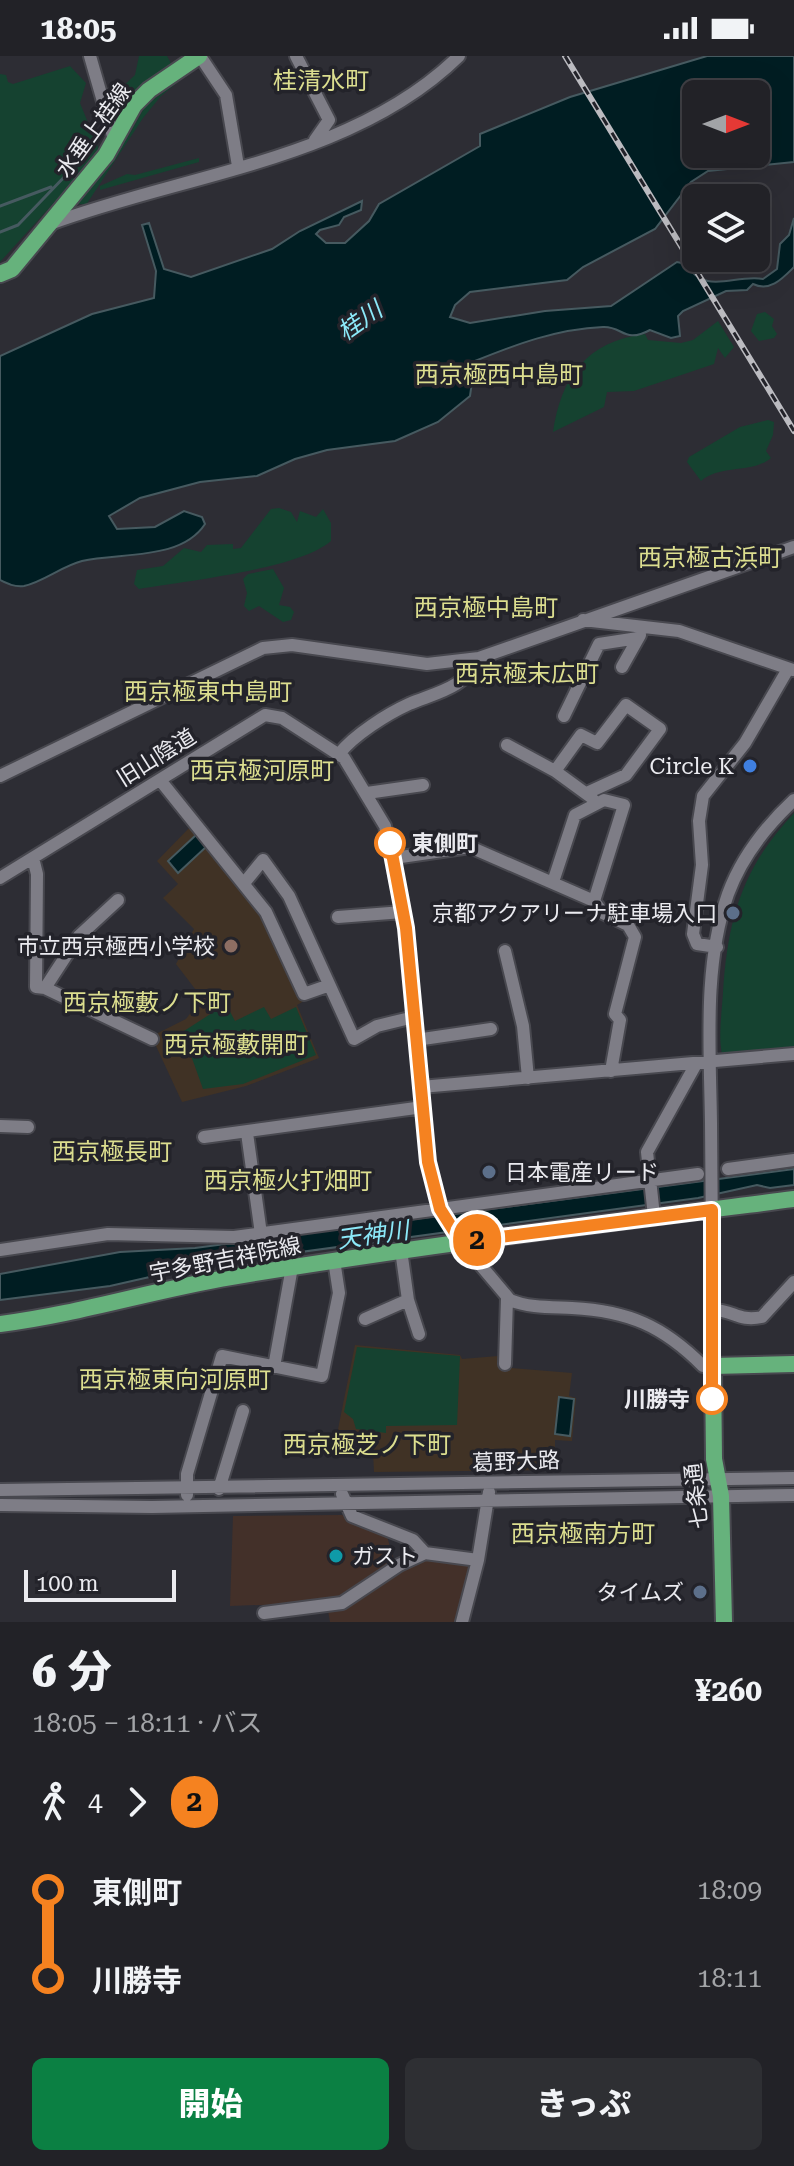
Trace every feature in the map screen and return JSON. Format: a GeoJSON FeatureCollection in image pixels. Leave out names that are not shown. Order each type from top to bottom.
{"type":"FeatureCollection","features":[{"type":"Feature","properties":{"kind":"main road","name":"水垂上桂線"},"geometry":{"type":"LineString","coordinates":[[0,274],[12,269],[115,143],[134,105],[192,58]]}},
{"type":"Feature","properties":{"kind":"main road","name":"宇多野吉祥院線"},"geometry":{"type":"LineString","coordinates":[[0,1324],[59,1317],[213,1280],[459,1239],[653,1212],[794,1199]]}},
{"type":"Feature","properties":{"kind":"main road"},"geometry":{"type":"LineString","coordinates":[[713,1366],[794,1364]]}},
{"type":"Feature","properties":{"kind":"main road","name":"七条通"},"geometry":{"type":"LineString","coordinates":[[713,1366],[715,1479],[721,1496],[724,1622]]}},
{"type":"Feature","properties":{"kind":"street"},"geometry":{"type":"LineString","coordinates":[[90,56],[115,143]]}},
{"type":"Feature","properties":{"kind":"street"},"geometry":{"type":"LineString","coordinates":[[296,56],[329,120],[314,141]]}},
{"type":"Feature","properties":{"kind":"street"},"geometry":{"type":"LineString","coordinates":[[47,225],[238,166],[372,120],[401,103],[459,56]]}},
{"type":"Feature","properties":{"kind":"street"},"geometry":{"type":"LineString","coordinates":[[192,58],[226,95],[238,166]]}},
{"type":"Feature","properties":{"kind":"street"},"geometry":{"type":"LineString","coordinates":[[0,776],[263,648],[292,645],[427,664],[479,658],[794,547]]}},
{"type":"Feature","properties":{"kind":"street"},"geometry":{"type":"LineString","coordinates":[[583,620],[640,634]]}},
{"type":"Feature","properties":{"kind":"street"},"geometry":{"type":"LineString","coordinates":[[564,716],[599,644],[640,634],[679,631],[791,670],[745,743],[703,796],[699,821],[702,865],[693,934],[697,944],[717,947]]}},
{"type":"Feature","properties":{"kind":"street"},"geometry":{"type":"LineString","coordinates":[[622,667],[640,634]]}},
{"type":"Feature","properties":{"kind":"street"},"geometry":{"type":"LineString","coordinates":[[339,754],[347,744],[410,704],[425,700],[471,675],[479,658]]}},
{"type":"Feature","properties":{"kind":"street"},"geometry":{"type":"LineString","coordinates":[[555,771],[581,735],[597,743],[626,705],[660,729],[626,775],[589,792]]}},
{"type":"Feature","properties":{"kind":"street","name":"旧山陰道"},"geometry":{"type":"LineString","coordinates":[[0,878],[235,732],[272,713],[339,754],[351,765],[385,826],[394,858],[403,912],[428,1162],[440,1210],[459,1239],[507,1298]]}},
{"type":"Feature","properties":{"kind":"street"},"geometry":{"type":"LineString","coordinates":[[507,745],[589,792],[596,804]]}},
{"type":"Feature","properties":{"kind":"street"},"geometry":{"type":"LineString","coordinates":[[160,780],[245,882],[266,912],[304,994],[327,986]]}},
{"type":"Feature","properties":{"kind":"street"},"geometry":{"type":"LineString","coordinates":[[367,793],[423,785]]}},
{"type":"Feature","properties":{"kind":"street"},"geometry":{"type":"LineString","coordinates":[[553,882],[575,815],[604,800],[624,805],[594,901]]}},
{"type":"Feature","properties":{"kind":"street"},"geometry":{"type":"LineString","coordinates":[[505,1364],[507,1298],[519,1304],[594,1309],[630,1318],[674,1337],[703,1366],[713,1366],[710,1011],[717,947],[723,911],[736,873],[755,842],[794,800]]}},
{"type":"Feature","properties":{"kind":"street"},"geometry":{"type":"LineString","coordinates":[[394,858],[470,847],[594,901],[603,913],[628,925],[635,937],[615,1014],[620,1020],[611,1071]]}},
{"type":"Feature","properties":{"kind":"street"},"geometry":{"type":"LineString","coordinates":[[33,858],[37,874],[36,987],[45,988],[152,1039]]}},
{"type":"Feature","properties":{"kind":"street"},"geometry":{"type":"LineString","coordinates":[[245,882],[263,860],[289,896],[327,986],[354,1039],[377,1026],[414,1017]]}},
{"type":"Feature","properties":{"kind":"street"},"geometry":{"type":"LineString","coordinates":[[45,988],[79,936],[118,900]]}},
{"type":"Feature","properties":{"kind":"street"},"geometry":{"type":"LineString","coordinates":[[338,917],[403,912]]}},
{"type":"Feature","properties":{"kind":"street"},"geometry":{"type":"LineString","coordinates":[[505,951],[523,1026],[528,1078]]}},
{"type":"Feature","properties":{"kind":"street"},"geometry":{"type":"LineString","coordinates":[[416,1040],[491,1029]]}},
{"type":"Feature","properties":{"kind":"street"},"geometry":{"type":"LineString","coordinates":[[421,1087],[794,1054]]}},
{"type":"Feature","properties":{"kind":"street"},"geometry":{"type":"LineString","coordinates":[[653,1212],[647,1152],[696,1064]]}},
{"type":"Feature","properties":{"kind":"street"},"geometry":{"type":"LineString","coordinates":[[204,1137],[423,1107]]}},
{"type":"Feature","properties":{"kind":"street"},"geometry":{"type":"LineString","coordinates":[[0,1126],[28,1127]]}},
{"type":"Feature","properties":{"kind":"street"},"geometry":{"type":"LineString","coordinates":[[247,1133],[261,1234]]}},
{"type":"Feature","properties":{"kind":"street"},"geometry":{"type":"LineString","coordinates":[[728,1169],[794,1160]]}},
{"type":"Feature","properties":{"kind":"street"},"geometry":{"type":"LineString","coordinates":[[0,1250],[108,1234],[234,1237],[698,1174]]}},
{"type":"Feature","properties":{"kind":"street"},"geometry":{"type":"LineString","coordinates":[[401,1250],[408,1300],[419,1334]]}},
{"type":"Feature","properties":{"kind":"street"},"geometry":{"type":"LineString","coordinates":[[187,1505],[187,1474],[222,1356],[322,1376],[339,1293],[334,1260]]}},
{"type":"Feature","properties":{"kind":"street"},"geometry":{"type":"LineString","coordinates":[[274,1367],[292,1267]]}},
{"type":"Feature","properties":{"kind":"street"},"geometry":{"type":"LineString","coordinates":[[713,1310],[725,1310],[741,1320],[762,1317],[794,1282]]}},
{"type":"Feature","properties":{"kind":"street"},"geometry":{"type":"LineString","coordinates":[[365,1319],[408,1300]]}},
{"type":"Feature","properties":{"kind":"street"},"geometry":{"type":"LineString","coordinates":[[219,1489],[243,1411]]}},
{"type":"Feature","properties":{"kind":"street","name":"葛野大路"},"geometry":{"type":"LineString","coordinates":[[0,1490],[794,1478]]}},
{"type":"Feature","properties":{"kind":"street"},"geometry":{"type":"LineString","coordinates":[[462,1622],[478,1560],[489,1498],[488,1482]]}},
{"type":"Feature","properties":{"kind":"street"},"geometry":{"type":"LineString","coordinates":[[341,1487],[342,1501],[352,1516],[413,1540],[425,1553]]}},
{"type":"Feature","properties":{"kind":"street","name":"葛野大路"},"geometry":{"type":"LineString","coordinates":[[0,1505],[794,1495]]}},
{"type":"Feature","properties":{"kind":"street"},"geometry":{"type":"LineString","coordinates":[[264,1613],[342,1603],[399,1565],[425,1553],[478,1560]]}},
{"type":"Feature","properties":{"kind":"shaded area","name":"市立西京極西小学校"},"geometry":{"type":"Polygon","coordinates":[[[192,825],[256,905],[304,1001],[297,1005],[319,1058],[246,1086],[182,1102],[156,1046],[156,1034],[186,1019],[202,998],[176,964],[194,929],[163,898],[178,884],[157,861],[192,825]]]}},
{"type":"Feature","properties":{"kind":"shaded area"},"geometry":{"type":"Polygon","coordinates":[[[355,1345],[460,1355],[462,1359],[498,1356],[498,1367],[572,1373],[569,1396],[576,1398],[572,1441],[555,1440],[555,1470],[374,1472],[373,1452],[336,1439],[355,1345]]]}},
{"type":"Feature","properties":{"kind":"shaded area"},"geometry":{"type":"Polygon","coordinates":[[[342,1515],[386,1533],[395,1563],[352,1593],[318,1603],[230,1606],[233,1516],[342,1515]]]}},
{"type":"Feature","properties":{"kind":"shaded area"},"geometry":{"type":"Polygon","coordinates":[[[421,1559],[474,1563],[457,1622],[330,1622],[328,1610],[421,1559]]]}},
{"type":"Feature","properties":{"kind":"green space"},"geometry":{"type":"Polygon","coordinates":[[[139,56],[167,56],[172,65],[170,72],[119,122],[115,94],[135,75],[139,56]]]}},
{"type":"Feature","properties":{"kind":"green space"},"geometry":{"type":"Polygon","coordinates":[[[70,66],[86,83],[80,103],[100,152],[0,262],[0,74],[6,75],[8,82],[13,84],[70,66]]]}},
{"type":"Feature","properties":{"kind":"green space"},"geometry":{"type":"Polygon","coordinates":[[[183,78],[161,96],[143,118],[86,205],[74,203],[126,140],[146,105],[183,78]]]}},
{"type":"Feature","properties":{"kind":"green space"},"geometry":{"type":"Polygon","coordinates":[[[199,158],[199,162],[100,190],[100,186],[127,174],[135,175],[199,158]]]}},
{"type":"Feature","properties":{"kind":"green space"},"geometry":{"type":"Polygon","coordinates":[[[765,312],[774,319],[772,326],[777,334],[774,338],[759,341],[751,331],[757,314],[765,312]]]}},
{"type":"Feature","properties":{"kind":"green space"},"geometry":{"type":"Polygon","coordinates":[[[718,321],[734,347],[725,358],[718,348],[714,364],[634,391],[607,392],[604,407],[553,432],[570,379],[593,354],[625,338],[645,334],[648,340],[681,343],[693,340],[718,321]]]}},
{"type":"Feature","properties":{"kind":"green space"},"geometry":{"type":"Polygon","coordinates":[[[768,420],[774,422],[773,435],[766,451],[771,458],[763,463],[718,472],[701,481],[687,462],[689,457],[740,427],[768,420]]]}},
{"type":"Feature","properties":{"kind":"green space"},"geometry":{"type":"Polygon","coordinates":[[[271,509],[291,512],[297,522],[300,511],[316,517],[323,509],[331,523],[331,541],[315,551],[269,566],[139,589],[134,584],[137,570],[163,566],[184,548],[201,552],[207,545],[233,544],[233,549],[241,548],[271,509]]]}},
{"type":"Feature","properties":{"kind":"green space"},"geometry":{"type":"Polygon","coordinates":[[[273,569],[284,588],[279,605],[290,607],[294,612],[291,620],[283,622],[259,606],[249,611],[244,606],[247,593],[243,579],[248,574],[273,569]]]}},
{"type":"Feature","properties":{"kind":"green space"},"geometry":{"type":"Polygon","coordinates":[[[794,813],[794,1048],[722,1054],[720,1031],[725,965],[734,917],[750,874],[776,833],[794,813]]]}},
{"type":"Feature","properties":{"kind":"green space"},"geometry":{"type":"Polygon","coordinates":[[[226,1004],[235,1021],[264,1007],[271,1019],[296,1007],[316,1055],[243,1084],[203,1089],[188,1047],[182,1043],[184,1031],[226,1004]]]}},
{"type":"Feature","properties":{"kind":"green space"},"geometry":{"type":"Polygon","coordinates":[[[357,1347],[460,1356],[457,1425],[386,1426],[386,1433],[356,1429],[353,1419],[344,1412],[357,1347]]]}},
{"type":"Feature","properties":{"kind":"water","name":"桂川"},"geometry":{"type":"Polygon","coordinates":[[[707,56],[794,56],[794,162],[770,165],[770,80],[682,80],[682,168],[737,168],[708,171],[689,184],[682,184],[682,194],[655,229],[583,267],[567,280],[470,292],[455,305],[450,317],[470,323],[545,311],[611,306],[677,262],[682,263],[682,272],[692,272],[711,281],[763,279],[777,269],[780,244],[789,235],[794,218],[794,267],[770,285],[753,284],[747,290],[726,291],[683,311],[678,316],[680,336],[671,338],[650,330],[629,335],[610,327],[586,328],[538,338],[475,361],[470,396],[438,422],[395,441],[327,450],[295,459],[257,476],[200,482],[140,498],[109,516],[117,529],[155,527],[184,511],[202,517],[205,524],[194,536],[166,550],[82,561],[24,586],[14,586],[0,580],[0,356],[92,314],[154,298],[156,271],[142,225],[149,223],[164,269],[191,277],[272,249],[300,231],[362,201],[361,210],[344,217],[339,225],[316,234],[326,243],[345,243],[369,221],[379,204],[480,146],[480,134],[570,97],[707,56]]]}},
{"type":"Feature","properties":{"kind":"water"},"geometry":{"type":"Polygon","coordinates":[[[196,835],[206,847],[178,873],[168,861],[196,835]]]}},
{"type":"Feature","properties":{"kind":"water","name":"天神川"},"geometry":{"type":"Polygon","coordinates":[[[794,1169],[794,1185],[770,1188],[757,1185],[698,1198],[198,1266],[110,1286],[0,1300],[0,1274],[120,1252],[195,1248],[794,1169]]]}},
{"type":"Feature","properties":{"kind":"water"},"geometry":{"type":"Polygon","coordinates":[[[559,1397],[574,1399],[570,1436],[555,1434],[559,1397]]]}},
{"type":"Feature","properties":{"kind":"waterway"},"geometry":{"type":"LineString","coordinates":[[0,232],[18,225],[95,145]]}},
{"type":"Feature","properties":{"kind":"waterway"},"geometry":{"type":"LineString","coordinates":[[0,206],[51,187]]}},
{"type":"Feature","properties":{"kind":"railway"},"geometry":{"type":"LineString","coordinates":[[565,56],[794,431]]}},
{"type":"Feature","properties":{"kind":"bus line","name":"2"},"geometry":{"type":"LineString","coordinates":[[390,843],[406,928],[428,1162],[440,1209],[461,1242],[712,1210],[712,1399]]}},
{"type":"Feature","properties":{"kind":"place","name":"Circle K"},"geometry":{"type":"Point","coordinates":[750,766]}},
{"type":"Feature","properties":{"kind":"place","name":"東側町"},"geometry":{"type":"Point","coordinates":[390,843]}},
{"type":"Feature","properties":{"kind":"place","name":"京都アクアリーナ駐車場入口"},"geometry":{"type":"Point","coordinates":[733,913]}},
{"type":"Feature","properties":{"kind":"place","name":"市立西京極西小学校"},"geometry":{"type":"Point","coordinates":[231,946]}},
{"type":"Feature","properties":{"kind":"place","name":"日本電産リード"},"geometry":{"type":"Point","coordinates":[489,1172]}},
{"type":"Feature","properties":{"kind":"place","name":"川勝寺"},"geometry":{"type":"Point","coordinates":[712,1399]}},
{"type":"Feature","properties":{"kind":"place","name":"ガスト"},"geometry":{"type":"Point","coordinates":[336,1556]}},
{"type":"Feature","properties":{"kind":"place","name":"タイムズ"},"geometry":{"type":"Point","coordinates":[700,1592]}},
{"type":"Feature","properties":{"kind":"district","name":"桂清水町"},"geometry":{"type":"Point","coordinates":[321,81]}},
{"type":"Feature","properties":{"kind":"district","name":"西京極西中島町"},"geometry":{"type":"Point","coordinates":[499,375]}},
{"type":"Feature","properties":{"kind":"district","name":"西京極古浜町"},"geometry":{"type":"Point","coordinates":[710,558]}},
{"type":"Feature","properties":{"kind":"district","name":"西京極中島町"},"geometry":{"type":"Point","coordinates":[486,608]}},
{"type":"Feature","properties":{"kind":"district","name":"西京極末広町"},"geometry":{"type":"Point","coordinates":[527,674]}},
{"type":"Feature","properties":{"kind":"district","name":"西京極東中島町"},"geometry":{"type":"Point","coordinates":[208,692]}},
{"type":"Feature","properties":{"kind":"district","name":"西京極河原町"},"geometry":{"type":"Point","coordinates":[262,771]}},
{"type":"Feature","properties":{"kind":"district","name":"西京極藪ノ下町"},"geometry":{"type":"Point","coordinates":[147,1003]}},
{"type":"Feature","properties":{"kind":"district","name":"西京極藪開町"},"geometry":{"type":"Point","coordinates":[236,1045]}},
{"type":"Feature","properties":{"kind":"district","name":"西京極長町"},"geometry":{"type":"Point","coordinates":[112,1152]}},
{"type":"Feature","properties":{"kind":"district","name":"西京極火打畑町"},"geometry":{"type":"Point","coordinates":[288,1181]}},
{"type":"Feature","properties":{"kind":"district","name":"西京極東向河原町"},"geometry":{"type":"Point","coordinates":[175,1380]}},
{"type":"Feature","properties":{"kind":"district","name":"西京極芝ノ下町"},"geometry":{"type":"Point","coordinates":[367,1445]}},
{"type":"Feature","properties":{"kind":"district","name":"西京極南方町"},"geometry":{"type":"Point","coordinates":[583,1534]}}]}
